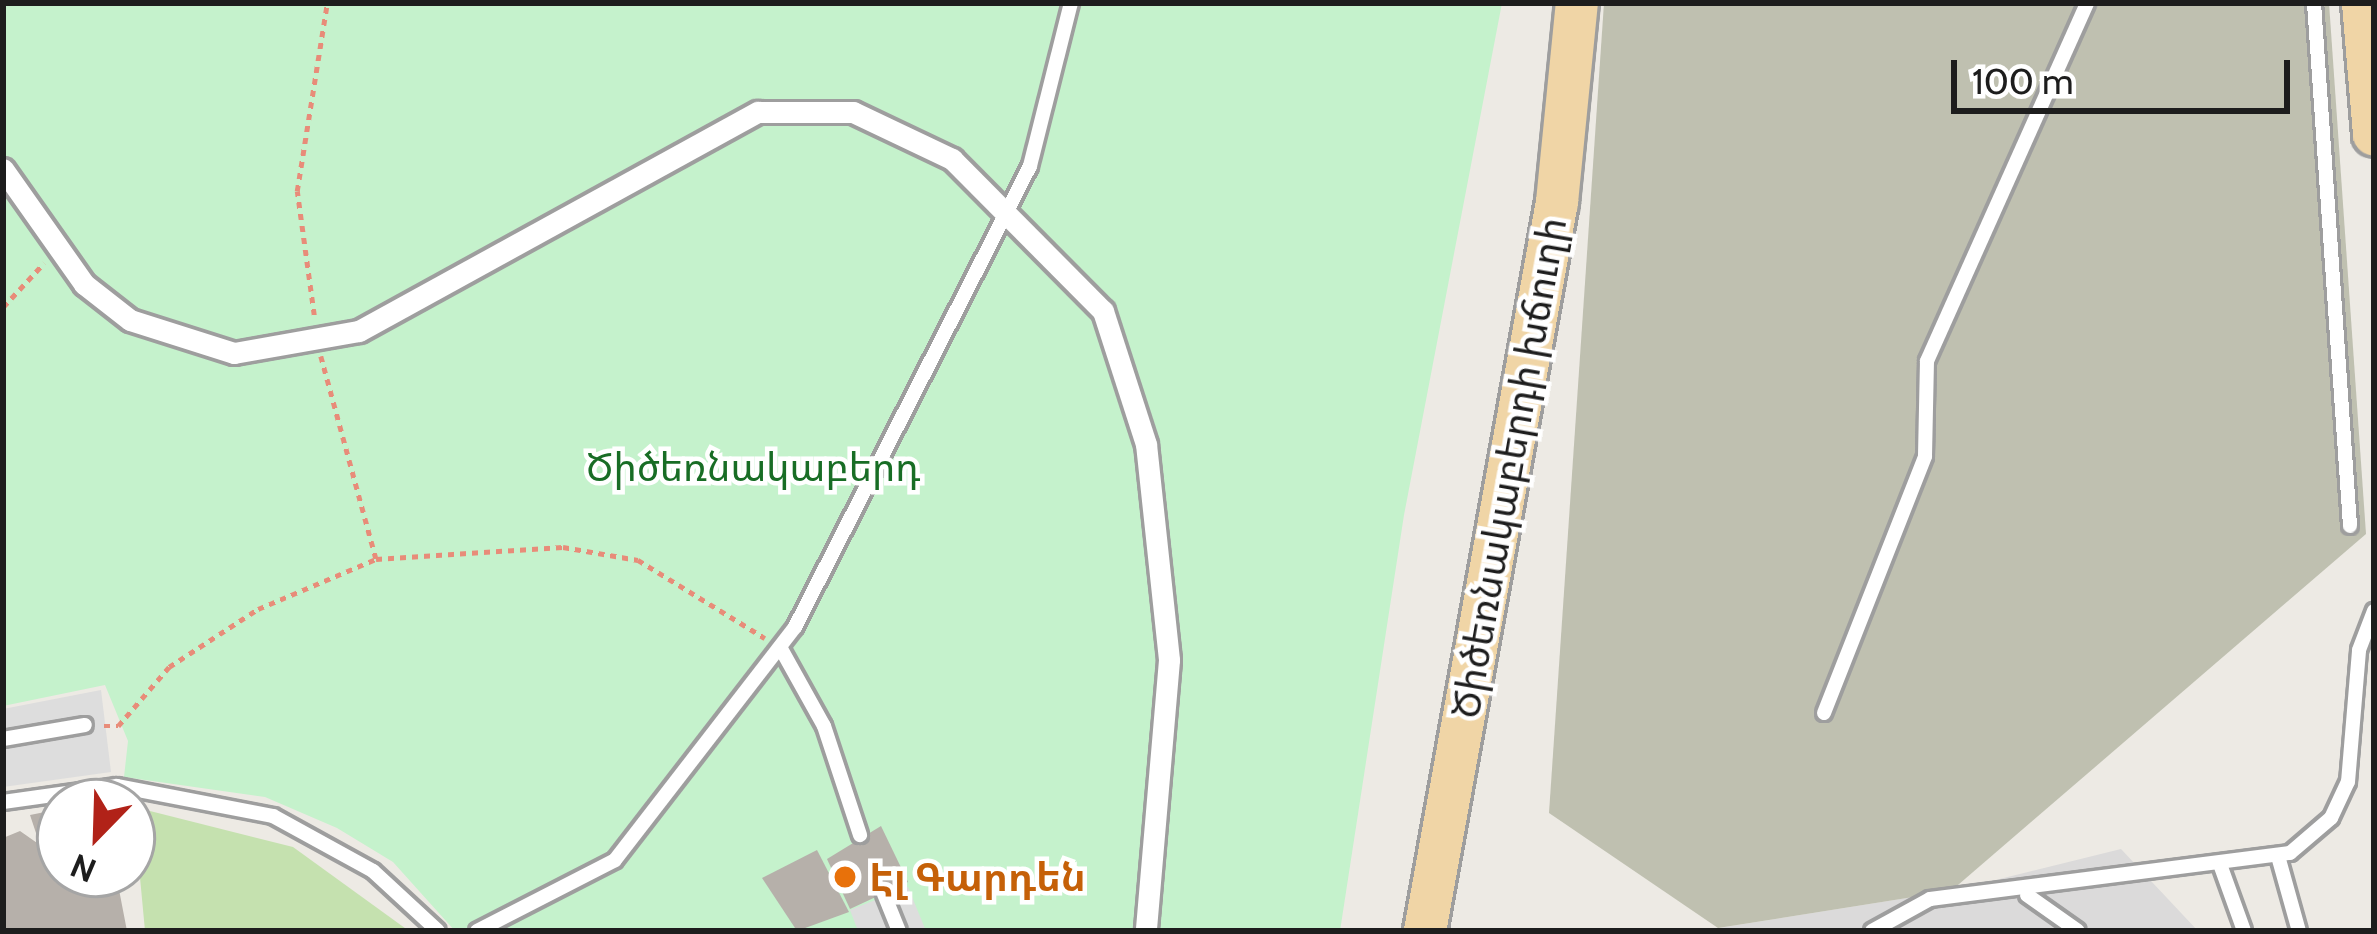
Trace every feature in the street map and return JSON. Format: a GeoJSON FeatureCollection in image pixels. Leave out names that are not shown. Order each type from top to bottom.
{"type":"FeatureCollection","features":[{"type":"Feature","properties":{"kind":"main road","name":"Ծիծեռնակաբերդի խճուղի"},"geometry":{"type":"LineString","coordinates":[[1402,931],[1536,193],[1552,3]]}},
{"type":"Feature","properties":{"kind":"main road","name":"Ծիծեռնակաբերդի խճուղի"},"geometry":{"type":"LineString","coordinates":[[1425,931],[1557,202],[1576,3]]}},
{"type":"Feature","properties":{"kind":"main road"},"geometry":{"type":"LineString","coordinates":[[2363,3],[2374,135]]}},
{"type":"Feature","properties":{"kind":"street"},"geometry":{"type":"LineString","coordinates":[[3,169],[56,252],[130,320],[182,344],[234,353],[319,346],[758,112],[853,112],[952,159],[1010,211],[1103,311],[1146,444],[1169,660],[1161,857],[1146,931]]}},
{"type":"Feature","properties":{"kind":"lane"},"geometry":{"type":"LineString","coordinates":[[477,931],[615,860],[781,647],[1010,211],[1071,3]]}},
{"type":"Feature","properties":{"kind":"lane"},"geometry":{"type":"LineString","coordinates":[[1824,713],[1924,456],[1927,361],[2087,3]]}},
{"type":"Feature","properties":{"kind":"lane"},"geometry":{"type":"LineString","coordinates":[[2314,3],[2350,526]]}},
{"type":"Feature","properties":{"kind":"lane"},"geometry":{"type":"LineString","coordinates":[[1872,931],[1889,917],[1980,890],[2027,895],[2221,867],[2278,856],[2312,839],[2348,782],[2359,650],[2374,611]]}},
{"type":"Feature","properties":{"kind":"lane"},"geometry":{"type":"LineString","coordinates":[[781,647],[824,726],[860,835]]}},
{"type":"Feature","properties":{"kind":"lane"},"geometry":{"type":"LineString","coordinates":[[3,739],[85,725]]}},
{"type":"Feature","properties":{"kind":"lane"},"geometry":{"type":"LineString","coordinates":[[3,802],[117,786],[273,816],[373,871],[438,931]]}},
{"type":"Feature","properties":{"kind":"lane"},"geometry":{"type":"LineString","coordinates":[[2278,856],[2300,931]]}},
{"type":"Feature","properties":{"kind":"lane"},"geometry":{"type":"LineString","coordinates":[[2221,867],[2244,931]]}},
{"type":"Feature","properties":{"kind":"lane"},"geometry":{"type":"LineString","coordinates":[[884,894],[899,931]]}},
{"type":"Feature","properties":{"kind":"lane"},"geometry":{"type":"LineString","coordinates":[[2027,895],[2078,931]]}},
{"type":"Feature","properties":{"kind":"lane"},"geometry":{"type":"LineString","coordinates":[[1889,917],[1900,931]]}},
{"type":"Feature","properties":{"kind":"path"},"geometry":{"type":"LineString","coordinates":[[327,3],[297,191],[319,346],[376,559]]}},
{"type":"Feature","properties":{"kind":"path"},"geometry":{"type":"LineString","coordinates":[[3,307],[56,252]]}},
{"type":"Feature","properties":{"kind":"path"},"geometry":{"type":"LineString","coordinates":[[118,726],[169,668],[258,609],[376,559],[562,547],[638,560],[781,647]]}},
{"type":"Feature","properties":{"kind":"shaded area"},"geometry":{"type":"Polygon","coordinates":[[[1604,3],[2329,3],[2366,534],[1951,891],[1718,928],[1549,813],[1604,3]]]}},
{"type":"Feature","properties":{"kind":"shaded area"},"geometry":{"type":"Polygon","coordinates":[[[101,690],[111,772],[36,778],[36,782],[3,787],[3,709],[101,690]]]}},
{"type":"Feature","properties":{"kind":"shaded area"},"geometry":{"type":"Polygon","coordinates":[[[2121,849],[2198,931],[1700,931],[1951,891],[2121,849]]]}},
{"type":"Feature","properties":{"kind":"shaded area"},"geometry":{"type":"Polygon","coordinates":[[[908,887],[926,931],[858,931],[850,910],[908,887]]]}},
{"type":"Feature","properties":{"kind":"green space","name":"Ծիծեռնակաբերդ"},"geometry":{"type":"Polygon","coordinates":[[[3,3],[1502,3],[1404,515],[1340,931],[455,931],[393,862],[337,828],[265,797],[124,777],[128,741],[105,685],[3,706],[3,3]]]}},
{"type":"Feature","properties":{"kind":"green space"},"geometry":{"type":"Polygon","coordinates":[[[156,813],[293,847],[409,931],[145,931],[142,898],[156,898],[156,813]]]}},
{"type":"Feature","properties":{"kind":"building"},"geometry":{"type":"Polygon","coordinates":[[[881,826],[908,882],[850,909],[827,859],[881,826]]]}},
{"type":"Feature","properties":{"kind":"building"},"geometry":{"type":"Polygon","coordinates":[[[20,831],[36,842],[36,898],[121,898],[127,931],[3,931],[3,838],[20,831]]]}},
{"type":"Feature","properties":{"kind":"building"},"geometry":{"type":"Polygon","coordinates":[[[817,850],[849,912],[797,931],[762,878],[817,850]]]}},
{"type":"Feature","properties":{"kind":"place","name":"Էլ Գարդեն"},"geometry":{"type":"Point","coordinates":[845,877]}}]}
